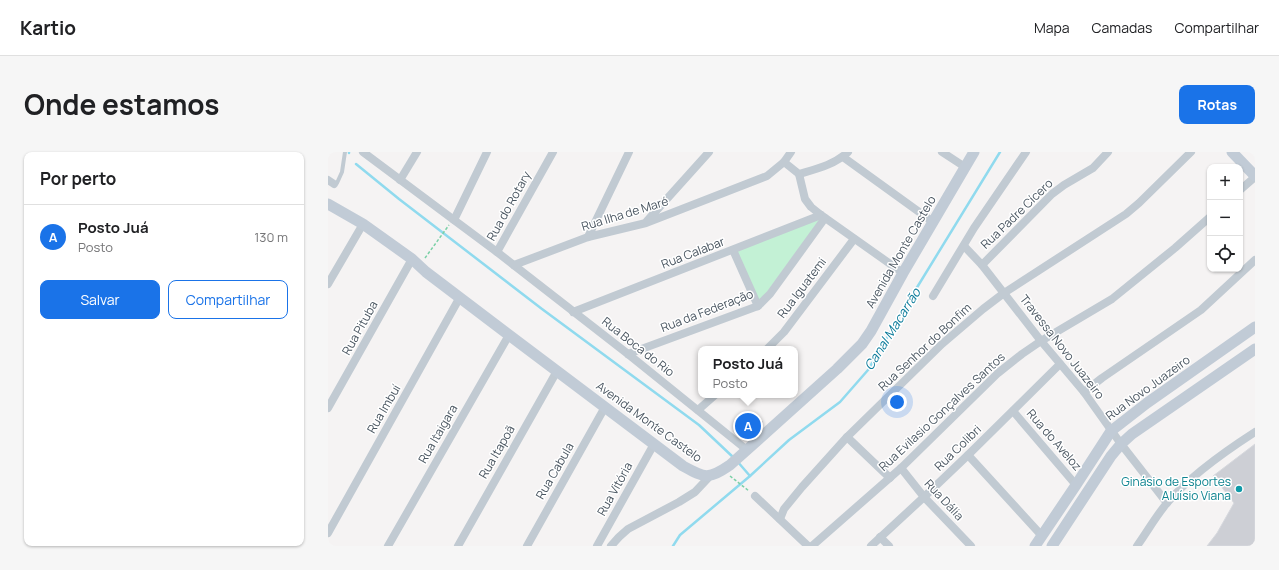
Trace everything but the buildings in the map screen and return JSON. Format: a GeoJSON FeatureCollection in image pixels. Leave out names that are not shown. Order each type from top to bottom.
{"type":"FeatureCollection","features":[{"type":"Feature","properties":{"kind":"street","name":"Rua Boca do Rio"},"geometry":{"type":"LineString","coordinates":[[363,152],[514,265],[698,410],[739,456]]}},
{"type":"Feature","properties":{"kind":"street"},"geometry":{"type":"LineString","coordinates":[[400,180],[417,152]]}},
{"type":"Feature","properties":{"kind":"street"},"geometry":{"type":"LineString","coordinates":[[454,220],[487,152]]}},
{"type":"Feature","properties":{"kind":"street","name":"Rua do Rotary"},"geometry":{"type":"LineString","coordinates":[[497,252],[553,152]]}},
{"type":"Feature","properties":{"kind":"street"},"geometry":{"type":"LineString","coordinates":[[588,237],[629,152]]}},
{"type":"Feature","properties":{"kind":"street"},"geometry":{"type":"LineString","coordinates":[[646,223],[709,152]]}},
{"type":"Feature","properties":{"kind":"street","name":"Rua Ilha de Maré"},"geometry":{"type":"LineString","coordinates":[[514,265],[588,237],[646,223],[767,176],[784,162],[791,152]]}},
{"type":"Feature","properties":{"kind":"street"},"geometry":{"type":"LineString","coordinates":[[942,152],[965,167]]}},
{"type":"Feature","properties":{"kind":"street","name":"Avenida Monte Castelo"},"geometry":{"type":"LineString","coordinates":[[328,204],[363,224],[416,262],[509,335],[678,462],[698,475],[710,476],[722,470],[739,456],[862,344],[871,332],[903,273],[974,152]]}},
{"type":"Feature","properties":{"kind":"street","name":"Rua Padre Cícero"},"geometry":{"type":"LineString","coordinates":[[933,296],[974,228],[1026,152]]}},
{"type":"Feature","properties":{"kind":"street","name":"Rua Padre Cícero"},"geometry":{"type":"LineString","coordinates":[[982,265],[1052,194],[1093,168],[1108,152]]}},
{"type":"Feature","properties":{"kind":"street","name":"Rua Senhor do Bonfim"},"geometry":{"type":"LineString","coordinates":[[780,519],[782,512],[802,487],[848,437],[942,344],[1004,293],[1126,214],[1191,152]]}},
{"type":"Feature","properties":{"kind":"street"},"geometry":{"type":"LineString","coordinates":[[1232,152],[1255,177],[1243,187]]}},
{"type":"Feature","properties":{"kind":"street"},"geometry":{"type":"LineString","coordinates":[[799,174],[826,166],[845,154],[933,222]]}},
{"type":"Feature","properties":{"kind":"street"},"geometry":{"type":"LineString","coordinates":[[784,162],[799,174],[806,199],[811,207],[903,273]]}},
{"type":"Feature","properties":{"kind":"street","name":"Rua Calabar"},"geometry":{"type":"LineString","coordinates":[[573,312],[823,216]]}},
{"type":"Feature","properties":{"kind":"street","name":"Rua da Federação"},"geometry":{"type":"LineString","coordinates":[[628,354],[758,306],[770,294],[823,216]]}},
{"type":"Feature","properties":{"kind":"street","name":"Rua Evilasio Gonçalves Santos"},"geometry":{"type":"LineString","coordinates":[[812,546],[901,468],[998,373],[1041,341],[1112,299],[1175,248],[1207,220]]}},
{"type":"Feature","properties":{"kind":"street"},"geometry":{"type":"LineString","coordinates":[[328,284],[363,224]]}},
{"type":"Feature","properties":{"kind":"street","name":"Rua Iguatemi"},"geometry":{"type":"LineString","coordinates":[[770,346],[784,332],[854,239]]}},
{"type":"Feature","properties":{"kind":"street","name":"Travessa Novo Juazeiro"},"geometry":{"type":"LineString","coordinates":[[964,246],[982,265],[1041,341],[1084,392],[1111,431],[1167,503]]}},
{"type":"Feature","properties":{"kind":"street"},"geometry":{"type":"LineString","coordinates":[[734,250],[758,306]]}},
{"type":"Feature","properties":{"kind":"street"},"geometry":{"type":"LineString","coordinates":[[1084,392],[1201,310],[1255,260]]}},
{"type":"Feature","properties":{"kind":"street","name":"Rua Pituba"},"geometry":{"type":"LineString","coordinates":[[328,408],[416,262]]}},
{"type":"Feature","properties":{"kind":"street","name":"Rua Imbuí"},"geometry":{"type":"LineString","coordinates":[[328,533],[460,297]]}},
{"type":"Feature","properties":{"kind":"street","name":"Rua Novo Juazeiro"},"geometry":{"type":"LineString","coordinates":[[1035,546],[1111,431],[1147,403],[1255,327]]}},
{"type":"Feature","properties":{"kind":"street","name":"Rua Itaigara"},"geometry":{"type":"LineString","coordinates":[[388,546],[509,335]]}},
{"type":"Feature","properties":{"kind":"street"},"geometry":{"type":"LineString","coordinates":[[1052,546],[1111,456],[1121,444],[1132,434],[1255,349]]}},
{"type":"Feature","properties":{"kind":"street","name":"Rua Colibri"},"geometry":{"type":"LineString","coordinates":[[871,546],[968,455],[1060,364]]}},
{"type":"Feature","properties":{"kind":"street","name":"Rua Itapoã"},"geometry":{"type":"LineString","coordinates":[[458,546],[557,370]]}},
{"type":"Feature","properties":{"kind":"street"},"geometry":{"type":"LineString","coordinates":[[698,410],[712,398]]}},
{"type":"Feature","properties":{"kind":"street","name":"Rua Cabula"},"geometry":{"type":"LineString","coordinates":[[527,546],[605,407]]}},
{"type":"Feature","properties":{"kind":"street","name":"Rua do Aveloz"},"geometry":{"type":"LineString","coordinates":[[1013,411],[1076,485]]}},
{"type":"Feature","properties":{"kind":"street"},"geometry":{"type":"LineString","coordinates":[[1137,546],[1167,503],[1193,478],[1238,443],[1255,432]]}},
{"type":"Feature","properties":{"kind":"street"},"geometry":{"type":"LineString","coordinates":[[848,437],[890,478]]}},
{"type":"Feature","properties":{"kind":"street","name":"Rua Vitória"},"geometry":{"type":"LineString","coordinates":[[597,546],[654,444]]}},
{"type":"Feature","properties":{"kind":"street"},"geometry":{"type":"LineString","coordinates":[[968,455],[1042,536]]}},
{"type":"Feature","properties":{"kind":"street","name":"Rua Dália"},"geometry":{"type":"LineString","coordinates":[[901,468],[924,497],[971,546]]}},
{"type":"Feature","properties":{"kind":"street"},"geometry":{"type":"LineString","coordinates":[[611,546],[628,529],[695,492],[710,476]]}},
{"type":"Feature","properties":{"kind":"street"},"geometry":{"type":"LineString","coordinates":[[752,493],[808,546]]}},
{"type":"Feature","properties":{"kind":"street"},"geometry":{"type":"LineString","coordinates":[[880,537],[889,546]]}},
{"type":"Feature","properties":{"kind":"lane"},"geometry":{"type":"LineString","coordinates":[[331,182],[336,184],[340,177],[345,152]]}},
{"type":"Feature","properties":{"kind":"path"},"geometry":{"type":"LineString","coordinates":[[416,262],[446,230]]}},
{"type":"Feature","properties":{"kind":"path"},"geometry":{"type":"LineString","coordinates":[[736,480],[752,493]]}},
{"type":"Feature","properties":{"kind":"green space"},"geometry":{"type":"Polygon","coordinates":[[[821,218],[759,303],[737,251],[821,218]]]}},
{"type":"Feature","properties":{"kind":"waterway","name":"Canal Macarrão"},"geometry":{"type":"LineString","coordinates":[[673,546],[680,535],[750,476],[789,440],[840,402],[868,370],[1000,152]]}},
{"type":"Feature","properties":{"kind":"waterway"},"geometry":{"type":"LineString","coordinates":[[356,164],[542,309],[699,425],[734,458]]}},
{"type":"Feature","properties":{"kind":"waterway"},"geometry":{"type":"LineString","coordinates":[[737,461],[750,476]]}},
{"type":"Feature","properties":{"kind":"place","name":"Posto Juá"},"geometry":{"type":"Point","coordinates":[748,426]}},
{"type":"Feature","properties":{"kind":"place","name":"Ginásio de Esportes Aluísio Viana"},"geometry":{"type":"Point","coordinates":[1239,489]}}]}
